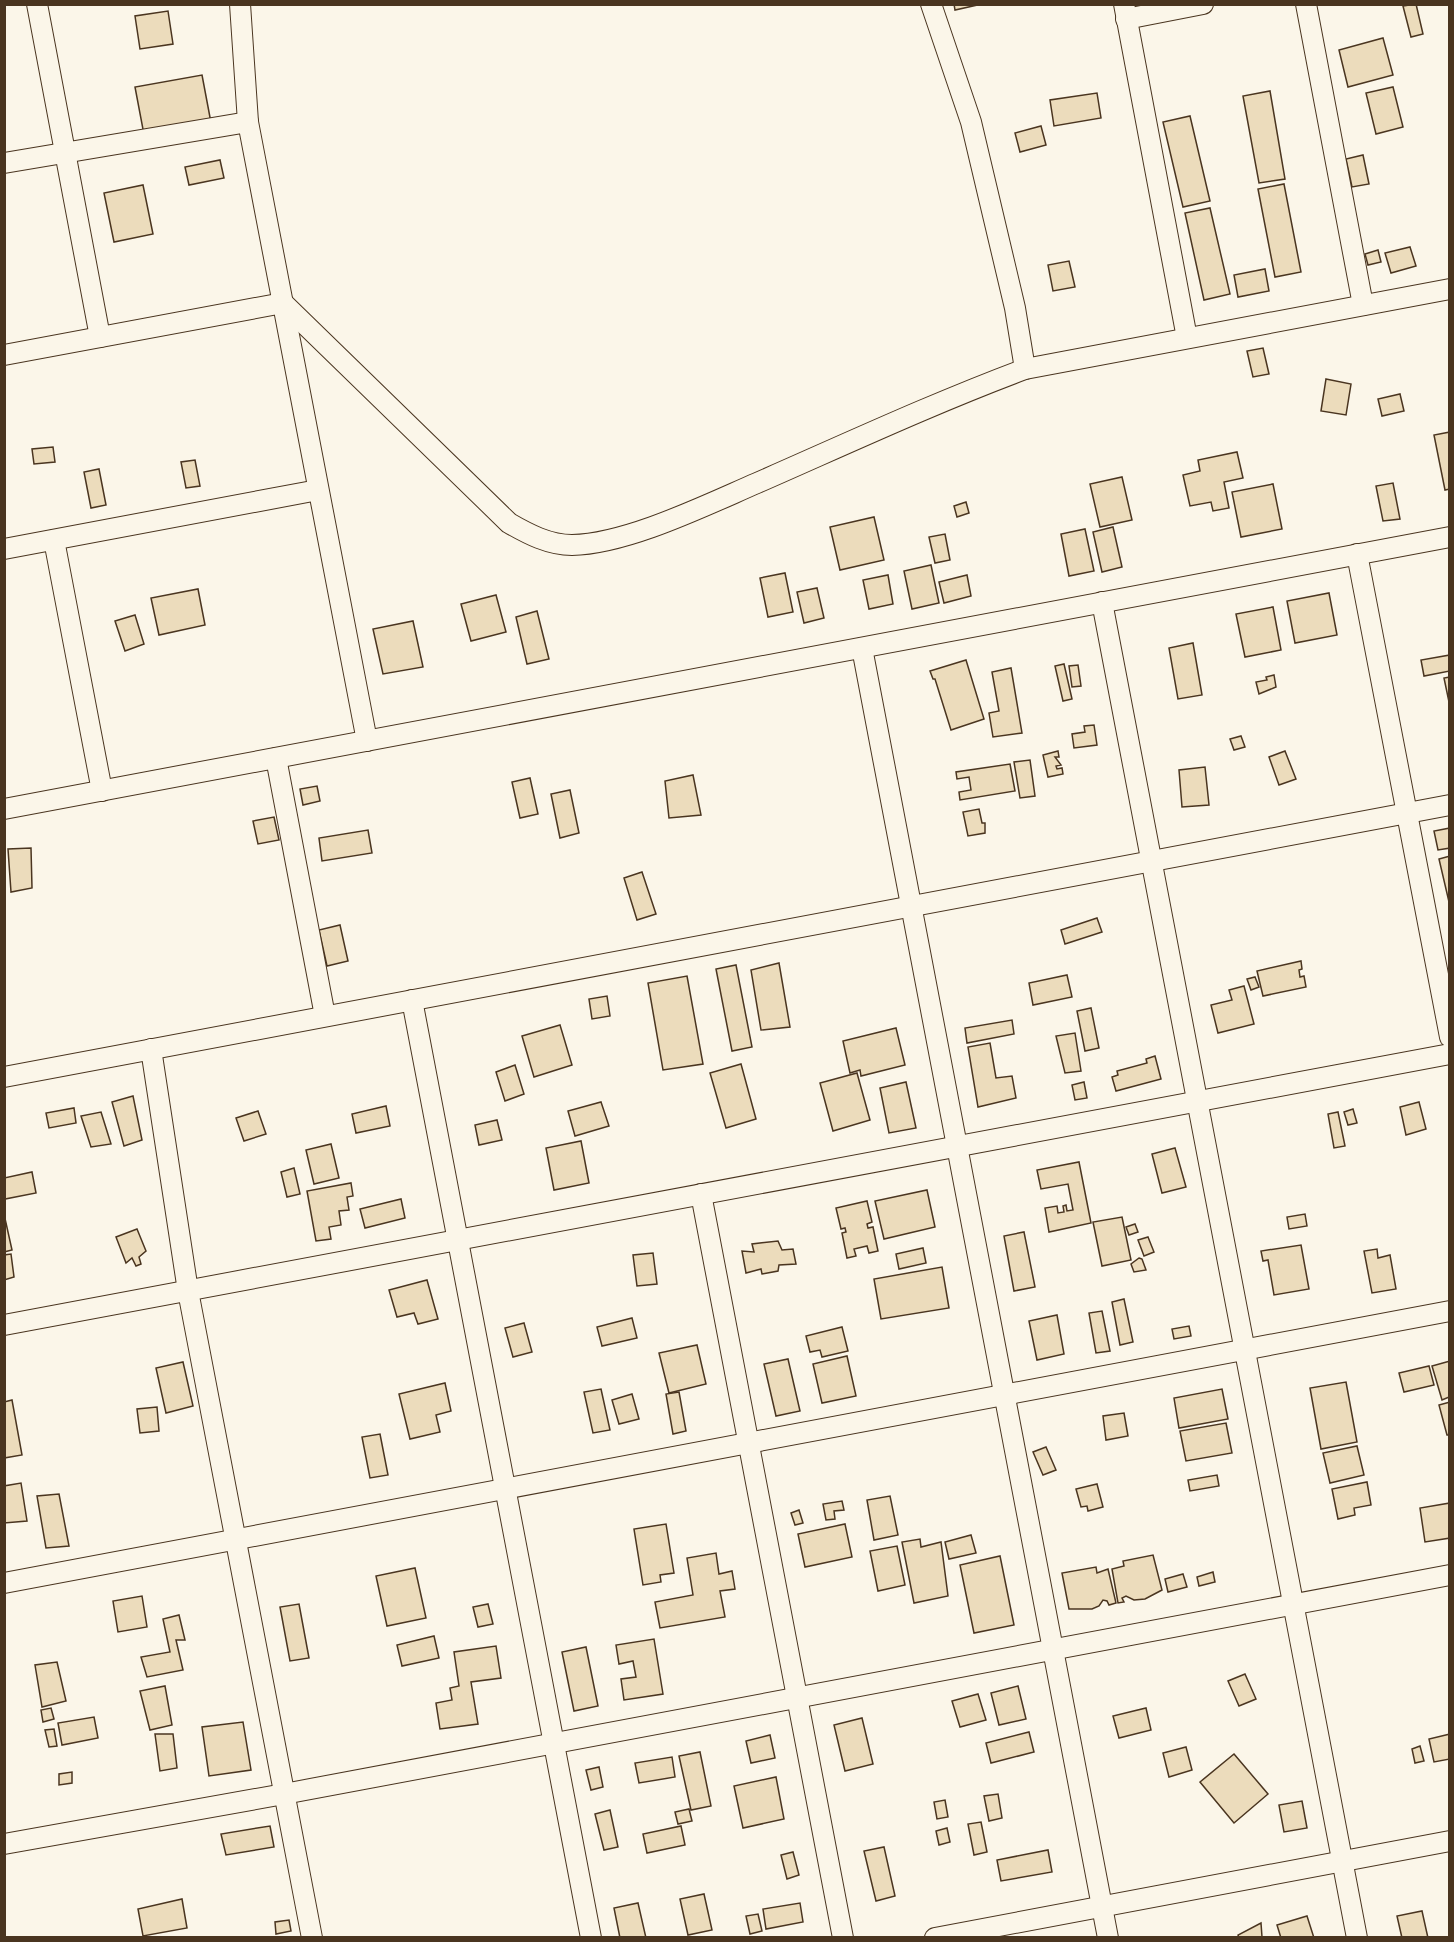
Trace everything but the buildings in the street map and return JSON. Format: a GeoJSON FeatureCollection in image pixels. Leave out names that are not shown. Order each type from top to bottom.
{"type":"FeatureCollection","features":[{"type":"Feature","properties":{"kind":"street"},"geometry":{"type":"LineString","coordinates":[[37,4],[100,337]]}},
{"type":"Feature","properties":{"kind":"street"},"geometry":{"type":"LineString","coordinates":[[240,4],[248,122],[367,741]]}},
{"type":"Feature","properties":{"kind":"street"},"geometry":{"type":"LineString","coordinates":[[931,4],[971,122],[1015,309],[1025,369]]}},
{"type":"Feature","properties":{"kind":"street"},"geometry":{"type":"LineString","coordinates":[[1187,338],[1125,12],[1203,4]]}},
{"type":"Feature","properties":{"kind":"street"},"geometry":{"type":"LineString","coordinates":[[1306,4],[1363,305]]}},
{"type":"Feature","properties":{"kind":"street"},"geometry":{"type":"LineString","coordinates":[[4,163],[248,122]]}},
{"type":"Feature","properties":{"kind":"street"},"geometry":{"type":"LineString","coordinates":[[283,303],[508,523],[532,536],[571,545],[606,541],[685,514],[966,391],[1025,369],[1449,289]]}},
{"type":"Feature","properties":{"kind":"street"},"geometry":{"type":"LineString","coordinates":[[4,355],[283,303]]}},
{"type":"Feature","properties":{"kind":"street"},"geometry":{"type":"LineString","coordinates":[[4,549],[318,490]]}},
{"type":"Feature","properties":{"kind":"street"},"geometry":{"type":"LineString","coordinates":[[4,809],[1449,537]]}},
{"type":"Feature","properties":{"kind":"street"},"geometry":{"type":"LineString","coordinates":[[54,540],[102,791]]}},
{"type":"Feature","properties":{"kind":"street"},"geometry":{"type":"LineString","coordinates":[[1357,554],[1449,1037]]}},
{"type":"Feature","properties":{"kind":"street"},"geometry":{"type":"LineString","coordinates":[[1102,602],[1357,1938]]}},
{"type":"Feature","properties":{"kind":"street"},"geometry":{"type":"LineString","coordinates":[[862,648],[1108,1938]]}},
{"type":"Feature","properties":{"kind":"street"},"geometry":{"type":"LineString","coordinates":[[276,758],[325,1016]]}},
{"type":"Feature","properties":{"kind":"street"},"geometry":{"type":"LineString","coordinates":[[4,1077],[1449,805]]}},
{"type":"Feature","properties":{"kind":"street"},"geometry":{"type":"LineString","coordinates":[[412,1000],[591,1938]]}},
{"type":"Feature","properties":{"kind":"street"},"geometry":{"type":"LineString","coordinates":[[151,1049],[188,1291],[312,1938]]}},
{"type":"Feature","properties":{"kind":"street"},"geometry":{"type":"LineString","coordinates":[[4,1325],[1449,1053]]}},
{"type":"Feature","properties":{"kind":"street"},"geometry":{"type":"LineString","coordinates":[[701,1194],[843,1938]]}},
{"type":"Feature","properties":{"kind":"street"},"geometry":{"type":"LineString","coordinates":[[4,1583],[1449,1311]]}},
{"type":"Feature","properties":{"kind":"street"},"geometry":{"type":"LineString","coordinates":[[4,1844],[554,1744],[1449,1575]]}},
{"type":"Feature","properties":{"kind":"street"},"geometry":{"type":"LineString","coordinates":[[935,1938],[1449,1840]]}}]}
